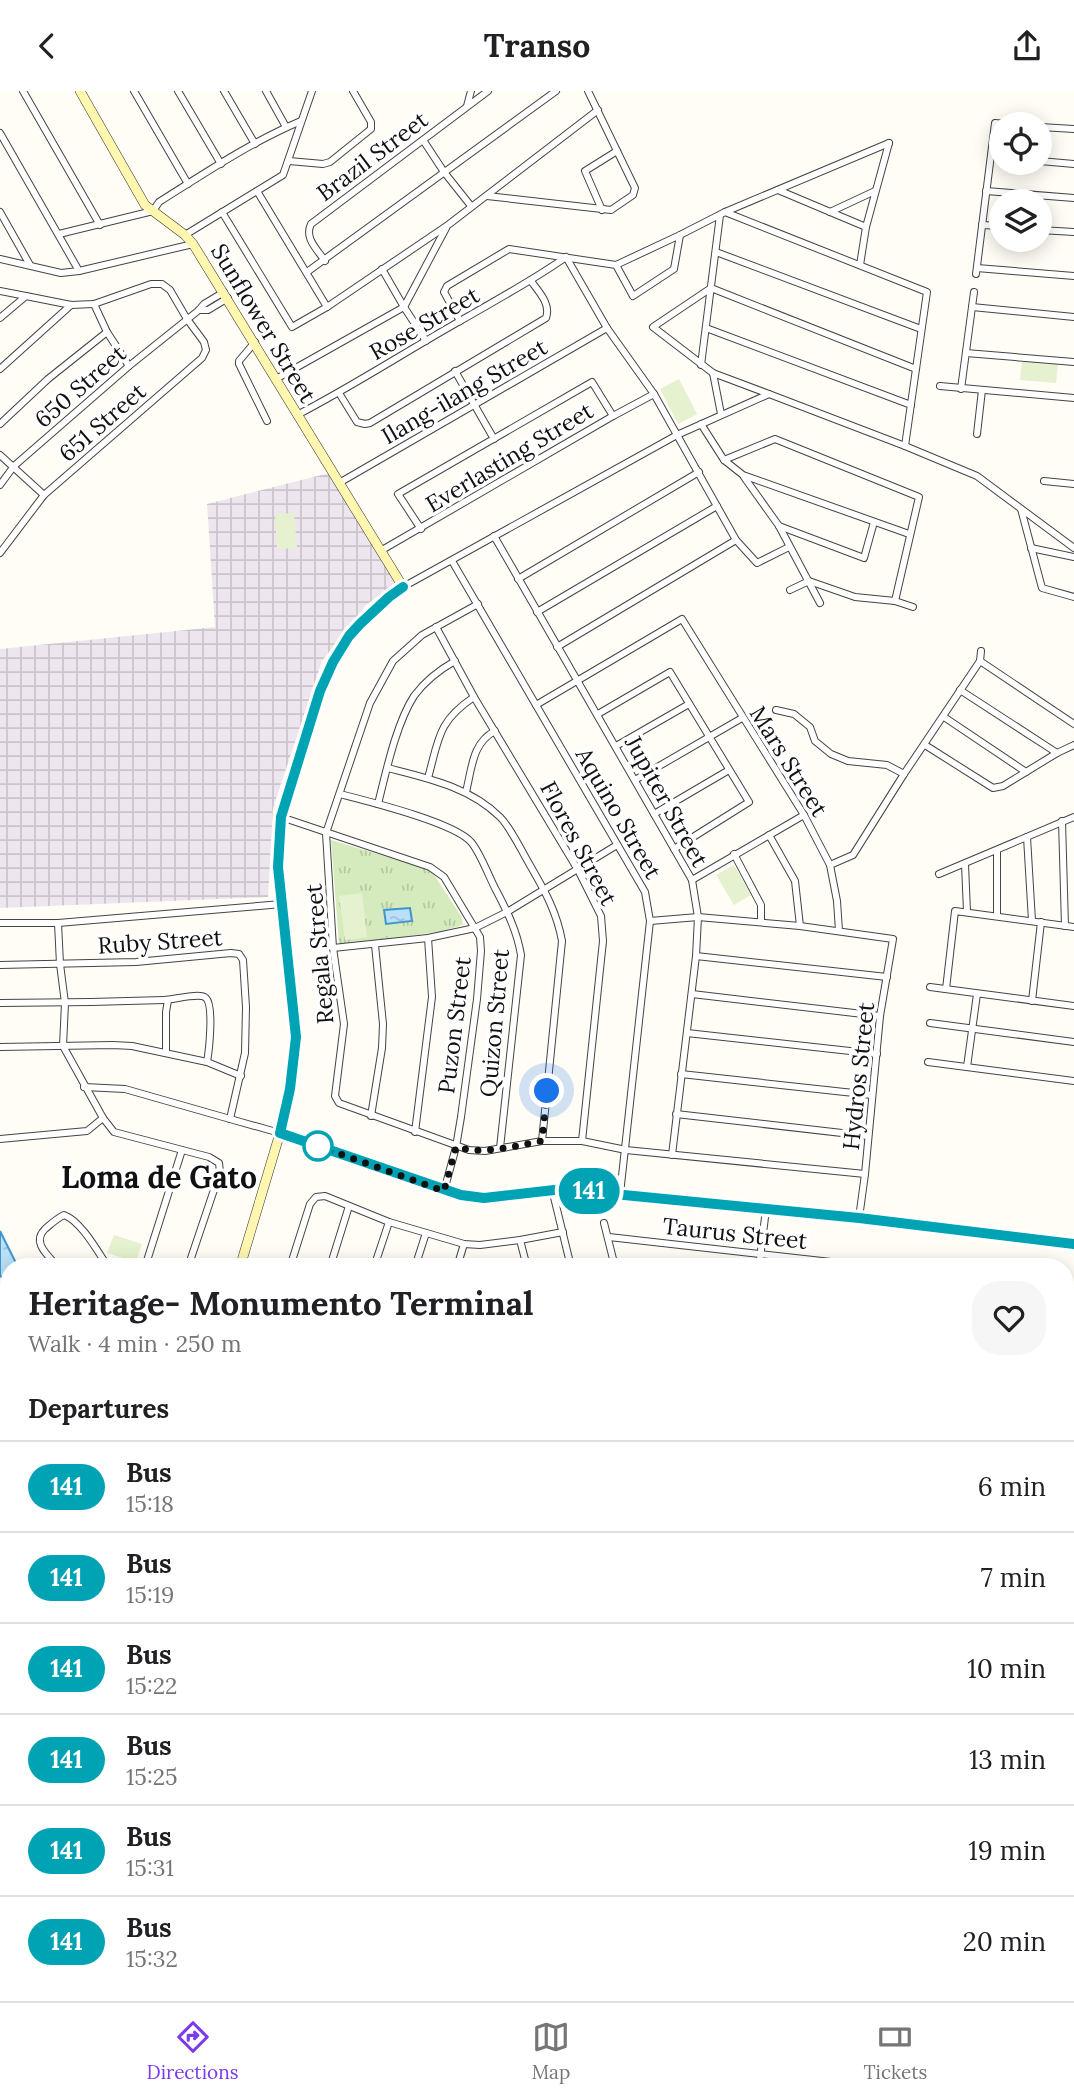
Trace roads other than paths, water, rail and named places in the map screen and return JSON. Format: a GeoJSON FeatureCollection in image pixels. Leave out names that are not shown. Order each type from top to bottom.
{"type":"FeatureCollection","features":[{"type":"Feature","properties":{"kind":"main road","name":"Sunflower Street"},"geometry":{"type":"LineString","coordinates":[[80,91],[138,194],[153,211],[186,235],[193,244],[403,587]]}},
{"type":"Feature","properties":{"kind":"main road"},"geometry":{"type":"LineString","coordinates":[[243,1258],[280,1133],[290,1089],[296,1037],[278,850],[281,817],[320,691],[333,662],[360,624],[403,587]]}},
{"type":"Feature","properties":{"kind":"street"},"geometry":{"type":"LineString","coordinates":[[23,91],[100,225]]}},
{"type":"Feature","properties":{"kind":"street"},"geometry":{"type":"LineString","coordinates":[[134,91],[188,184]]}},
{"type":"Feature","properties":{"kind":"street"},"geometry":{"type":"LineString","coordinates":[[178,91],[221,164]]}},
{"type":"Feature","properties":{"kind":"street"},"geometry":{"type":"LineString","coordinates":[[224,91],[255,144]]}},
{"type":"Feature","properties":{"kind":"street"},"geometry":{"type":"LineString","coordinates":[[265,91],[286,127]]}},
{"type":"Feature","properties":{"kind":"street"},"geometry":{"type":"LineString","coordinates":[[186,235],[283,175],[313,91]]}},
{"type":"Feature","properties":{"kind":"street"},"geometry":{"type":"LineString","coordinates":[[289,161],[323,164],[330,162],[371,129],[372,125],[353,91]]}},
{"type":"Feature","properties":{"kind":"street"},"geometry":{"type":"LineString","coordinates":[[467,107],[471,91]]}},
{"type":"Feature","properties":{"kind":"street","name":"Brazil Street"},"geometry":{"type":"LineString","coordinates":[[325,261],[308,237],[311,224],[488,91]]}},
{"type":"Feature","properties":{"kind":"street"},"geometry":{"type":"LineString","coordinates":[[307,272],[556,91]]}},
{"type":"Feature","properties":{"kind":"street"},"geometry":{"type":"LineString","coordinates":[[487,196],[611,210],[635,193],[588,91]]}},
{"type":"Feature","properties":{"kind":"street"},"geometry":{"type":"LineString","coordinates":[[222,212],[292,327],[327,307],[448,225],[597,110]]}},
{"type":"Feature","properties":{"kind":"street"},"geometry":{"type":"LineString","coordinates":[[59,234],[153,211],[159,202],[188,184],[255,144],[301,121]]}},
{"type":"Feature","properties":{"kind":"street"},"geometry":{"type":"LineString","coordinates":[[1052,128],[1074,129]]}},
{"type":"Feature","properties":{"kind":"street"},"geometry":{"type":"LineString","coordinates":[[0,134],[79,271]]}},
{"type":"Feature","properties":{"kind":"street"},"geometry":{"type":"LineString","coordinates":[[423,139],[444,172],[471,206]]}},
{"type":"Feature","properties":{"kind":"street"},"geometry":{"type":"LineString","coordinates":[[460,321],[444,292],[447,285],[509,249],[616,265],[723,213],[888,143],[866,227],[860,265]]}},
{"type":"Feature","properties":{"kind":"street"},"geometry":{"type":"LineString","coordinates":[[602,209],[585,171],[617,151]]}},
{"type":"Feature","properties":{"kind":"street"},"geometry":{"type":"LineString","coordinates":[[1052,162],[1074,164]]}},
{"type":"Feature","properties":{"kind":"street"},"geometry":{"type":"LineString","coordinates":[[989,171],[976,271],[1074,276]]}},
{"type":"Feature","properties":{"kind":"street"},"geometry":{"type":"LineString","coordinates":[[778,190],[866,227]]}},
{"type":"Feature","properties":{"kind":"street"},"geometry":{"type":"LineString","coordinates":[[257,191],[327,307]]}},
{"type":"Feature","properties":{"kind":"street"},"geometry":{"type":"LineString","coordinates":[[830,212],[876,191]]}},
{"type":"Feature","properties":{"kind":"street"},"geometry":{"type":"LineString","coordinates":[[986,191],[1074,198]]}},
{"type":"Feature","properties":{"kind":"street"},"geometry":{"type":"LineString","coordinates":[[0,212],[30,265]]}},
{"type":"Feature","properties":{"kind":"street"},"geometry":{"type":"LineString","coordinates":[[701,365],[723,213]]}},
{"type":"Feature","properties":{"kind":"street"},"geometry":{"type":"LineString","coordinates":[[723,213],[927,292],[905,446]]}},
{"type":"Feature","properties":{"kind":"street"},"geometry":{"type":"LineString","coordinates":[[276,379],[404,307],[448,225]]}},
{"type":"Feature","properties":{"kind":"street"},"geometry":{"type":"LineString","coordinates":[[982,225],[989,225]]}},
{"type":"Feature","properties":{"kind":"street"},"geometry":{"type":"LineString","coordinates":[[1052,231],[1074,232]]}},
{"type":"Feature","properties":{"kind":"street"},"geometry":{"type":"LineString","coordinates":[[616,265],[633,296],[674,269],[680,235]]}},
{"type":"Feature","properties":{"kind":"street"},"geometry":{"type":"LineString","coordinates":[[0,259],[61,272],[79,271],[193,244]]}},
{"type":"Feature","properties":{"kind":"street"},"geometry":{"type":"LineString","coordinates":[[716,252],[921,329]]}},
{"type":"Feature","properties":{"kind":"street"},"geometry":{"type":"LineString","coordinates":[[566,257],[607,327],[654,394],[736,540],[757,563],[789,547]]}},
{"type":"Feature","properties":{"kind":"street","name":"Rose Street"},"geometry":{"type":"LineString","coordinates":[[297,415],[531,281],[566,257]]}},
{"type":"Feature","properties":{"kind":"street"},"geometry":{"type":"LineString","coordinates":[[382,269],[426,341]]}},
{"type":"Feature","properties":{"kind":"street"},"geometry":{"type":"LineString","coordinates":[[339,393],[354,419],[365,424],[547,317],[547,305],[531,281]]}},
{"type":"Feature","properties":{"kind":"street"},"geometry":{"type":"LineString","coordinates":[[0,291],[71,305],[94,304],[150,284],[162,284],[170,290],[187,320]]}},
{"type":"Feature","properties":{"kind":"street"},"geometry":{"type":"LineString","coordinates":[[711,288],[653,327],[713,373],[905,446],[977,477],[1074,548]]}},
{"type":"Feature","properties":{"kind":"street"},"geometry":{"type":"LineString","coordinates":[[711,288],[916,369]]}},
{"type":"Feature","properties":{"kind":"street"},"geometry":{"type":"LineString","coordinates":[[961,389],[974,292]]}},
{"type":"Feature","properties":{"kind":"street","name":"650 Street"},"geometry":{"type":"LineString","coordinates":[[0,485],[14,466],[129,366],[204,304],[226,295]]}},
{"type":"Feature","properties":{"kind":"street"},"geometry":{"type":"LineString","coordinates":[[0,318],[26,296]]}},
{"type":"Feature","properties":{"kind":"street"},"geometry":{"type":"LineString","coordinates":[[94,304],[107,332],[129,366]]}},
{"type":"Feature","properties":{"kind":"street"},"geometry":{"type":"LineString","coordinates":[[0,369],[71,305]]}},
{"type":"Feature","properties":{"kind":"street"},"geometry":{"type":"LineString","coordinates":[[972,307],[1074,317]]}},
{"type":"Feature","properties":{"kind":"street","name":"651 Street"},"geometry":{"type":"LineString","coordinates":[[0,552],[44,495],[202,358],[206,346],[187,320]]}},
{"type":"Feature","properties":{"kind":"street","name":"Ilang-ilang Street"},"geometry":{"type":"LineString","coordinates":[[339,483],[607,327]]}},
{"type":"Feature","properties":{"kind":"street"},"geometry":{"type":"LineString","coordinates":[[706,328],[911,405]]}},
{"type":"Feature","properties":{"kind":"street"},"geometry":{"type":"LineString","coordinates":[[0,424],[48,379],[107,332]]}},
{"type":"Feature","properties":{"kind":"street"},"geometry":{"type":"LineString","coordinates":[[255,342],[239,364],[267,421]]}},
{"type":"Feature","properties":{"kind":"street"},"geometry":{"type":"LineString","coordinates":[[966,353],[1074,362]]}},
{"type":"Feature","properties":{"kind":"street"},"geometry":{"type":"LineString","coordinates":[[454,371],[494,439]]}},
{"type":"Feature","properties":{"kind":"street"},"geometry":{"type":"LineString","coordinates":[[713,373],[722,414]]}},
{"type":"Feature","properties":{"kind":"street"},"geometry":{"type":"LineString","coordinates":[[421,529],[398,493],[593,382],[613,416]]}},
{"type":"Feature","properties":{"kind":"street"},"geometry":{"type":"LineString","coordinates":[[940,386],[1074,398]]}},
{"type":"Feature","properties":{"kind":"street"},"geometry":{"type":"LineString","coordinates":[[977,434],[982,390]]}},
{"type":"Feature","properties":{"kind":"street","name":"Everlasting Street"},"geometry":{"type":"LineString","coordinates":[[382,550],[654,394]]}},
{"type":"Feature","properties":{"kind":"street"},"geometry":{"type":"LineString","coordinates":[[403,587],[677,435],[769,394]]}},
{"type":"Feature","properties":{"kind":"street"},"geometry":{"type":"LineString","coordinates":[[701,424],[724,460],[743,475],[779,526],[820,603]]}},
{"type":"Feature","properties":{"kind":"street"},"geometry":{"type":"LineString","coordinates":[[724,460],[775,439],[919,497],[895,601]]}},
{"type":"Feature","properties":{"kind":"street"},"geometry":{"type":"LineString","coordinates":[[0,455],[44,495]]}},
{"type":"Feature","properties":{"kind":"street"},"geometry":{"type":"LineString","coordinates":[[519,579],[699,472]]}},
{"type":"Feature","properties":{"kind":"street"},"geometry":{"type":"LineString","coordinates":[[743,475],[909,534]]}},
{"type":"Feature","properties":{"kind":"street"},"geometry":{"type":"LineString","coordinates":[[1044,481],[1074,484]]}},
{"type":"Feature","properties":{"kind":"street"},"geometry":{"type":"LineString","coordinates":[[537,612],[717,506]]}},
{"type":"Feature","properties":{"kind":"street"},"geometry":{"type":"LineString","coordinates":[[1020,507],[1042,588],[1074,597]]}},
{"type":"Feature","properties":{"kind":"street"},"geometry":{"type":"LineString","coordinates":[[779,526],[864,558],[874,522]]}},
{"type":"Feature","properties":{"kind":"street","name":"Jupiter Street"},"geometry":{"type":"LineString","coordinates":[[494,536],[692,880],[698,917],[696,956],[672,1154]]}},
{"type":"Feature","properties":{"kind":"street"},"geometry":{"type":"LineString","coordinates":[[557,647],[736,540]]}},
{"type":"Feature","properties":{"kind":"street"},"geometry":{"type":"LineString","coordinates":[[1031,548],[1074,557]]}},
{"type":"Feature","properties":{"kind":"street","name":"Aquino Street"},"geometry":{"type":"LineString","coordinates":[[452,561],[645,892],[650,921],[620,1194]]}},
{"type":"Feature","properties":{"kind":"street"},"geometry":{"type":"LineString","coordinates":[[790,590],[809,581],[855,597],[895,601],[913,607]]}},
{"type":"Feature","properties":{"kind":"street","name":"Regala Street"},"geometry":{"type":"LineString","coordinates":[[478,604],[422,635],[393,660],[370,703],[326,832],[333,948],[344,1024],[335,1096],[339,1103],[469,1150],[485,1151],[542,1141],[582,1141],[626,1150],[865,1174]]}},
{"type":"Feature","properties":{"kind":"street","name":"Mars Street"},"geometry":{"type":"LineString","coordinates":[[577,681],[681,619],[804,815],[830,865],[839,930]]}},
{"type":"Feature","properties":{"kind":"street","name":"Flores Street"},"geometry":{"type":"LineString","coordinates":[[436,627],[474,697],[578,870],[601,916],[603,941],[582,1141]]}},
{"type":"Feature","properties":{"kind":"street"},"geometry":{"type":"LineString","coordinates":[[830,865],[853,855],[980,661],[981,651]]}},
{"type":"Feature","properties":{"kind":"street"},"geometry":{"type":"LineString","coordinates":[[379,804],[404,717],[414,696],[430,677],[455,661]]}},
{"type":"Feature","properties":{"kind":"street"},"geometry":{"type":"LineString","coordinates":[[980,661],[1074,724]]}},
{"type":"Feature","properties":{"kind":"street"},"geometry":{"type":"LineString","coordinates":[[598,714],[670,672],[750,802],[674,849]]}},
{"type":"Feature","properties":{"kind":"street"},"geometry":{"type":"LineString","coordinates":[[536,705],[577,681]]}},
{"type":"Feature","properties":{"kind":"street"},"geometry":{"type":"LineString","coordinates":[[960,690],[1057,753]]}},
{"type":"Feature","properties":{"kind":"street"},"geometry":{"type":"LineString","coordinates":[[428,778],[438,739],[447,720],[474,697]]}},
{"type":"Feature","properties":{"kind":"street"},"geometry":{"type":"LineString","coordinates":[[616,746],[689,704]]}},
{"type":"Feature","properties":{"kind":"street"},"geometry":{"type":"LineString","coordinates":[[776,710],[794,713],[810,727],[815,741],[831,754],[848,761],[887,765],[904,774]]}},
{"type":"Feature","properties":{"kind":"street"},"geometry":{"type":"LineString","coordinates":[[944,717],[1026,772]]}},
{"type":"Feature","properties":{"kind":"street"},"geometry":{"type":"LineString","coordinates":[[635,780],[742,718]]}},
{"type":"Feature","properties":{"kind":"street"},"geometry":{"type":"LineString","coordinates":[[466,792],[477,746],[495,730]]}},
{"type":"Feature","properties":{"kind":"street"},"geometry":{"type":"LineString","coordinates":[[925,745],[993,788],[998,788],[1074,745]]}},
{"type":"Feature","properties":{"kind":"street"},"geometry":{"type":"LineString","coordinates":[[388,768],[428,778],[466,792],[501,818],[544,889],[559,921],[562,941],[542,1141]]}},
{"type":"Feature","properties":{"kind":"street"},"geometry":{"type":"LineString","coordinates":[[654,814],[729,770]]}},
{"type":"Feature","properties":{"kind":"street","name":"Quizon Street"},"geometry":{"type":"LineString","coordinates":[[340,794],[448,827],[471,841],[507,912],[518,938],[521,955],[500,1148]]}},
{"type":"Feature","properties":{"kind":"street"},"geometry":{"type":"LineString","coordinates":[[692,880],[804,815]]}},
{"type":"Feature","properties":{"kind":"street","name":"Puzon Street"},"geometry":{"type":"LineString","coordinates":[[281,817],[430,867],[444,877],[480,937],[478,987],[456,1147],[444,1191]]}},
{"type":"Feature","properties":{"kind":"street"},"geometry":{"type":"LineString","coordinates":[[939,874],[1074,817]]}},
{"type":"Feature","properties":{"kind":"street"},"geometry":{"type":"LineString","coordinates":[[1062,821],[1065,926]]}},
{"type":"Feature","properties":{"kind":"street"},"geometry":{"type":"LineString","coordinates":[[769,835],[795,881],[800,926]]}},
{"type":"Feature","properties":{"kind":"street"},"geometry":{"type":"LineString","coordinates":[[1027,837],[1032,921]]}},
{"type":"Feature","properties":{"kind":"street"},"geometry":{"type":"LineString","coordinates":[[333,948],[428,938],[475,928],[507,912],[617,845]]}},
{"type":"Feature","properties":{"kind":"street"},"geometry":{"type":"LineString","coordinates":[[996,851],[998,916]]}},
{"type":"Feature","properties":{"kind":"street"},"geometry":{"type":"LineString","coordinates":[[734,854],[761,905],[761,922]]}},
{"type":"Feature","properties":{"kind":"street"},"geometry":{"type":"LineString","coordinates":[[965,864],[967,912]]}},
{"type":"Feature","properties":{"kind":"street"},"geometry":{"type":"LineString","coordinates":[[0,923],[58,923],[282,904]]}},
{"type":"Feature","properties":{"kind":"street"},"geometry":{"type":"LineString","coordinates":[[946,989],[955,911],[1074,927]]}},
{"type":"Feature","properties":{"kind":"street"},"geometry":{"type":"LineString","coordinates":[[650,921],[698,917],[839,930]]}},
{"type":"Feature","properties":{"kind":"street"},"geometry":{"type":"LineString","coordinates":[[1031,1001],[1041,922]]}},
{"type":"Feature","properties":{"kind":"street"},"geometry":{"type":"LineString","coordinates":[[58,923],[65,1003],[63,1046],[103,1118],[114,1132],[209,1157],[219,1163],[220,1172],[191,1258]]}},
{"type":"Feature","properties":{"kind":"street","name":"Hydros Street"},"geometry":{"type":"LineString","coordinates":[[839,930],[893,939],[880,1016],[859,1218]]}},
{"type":"Feature","properties":{"kind":"street"},"geometry":{"type":"LineString","coordinates":[[415,1132],[432,997],[428,938]]}},
{"type":"Feature","properties":{"kind":"street"},"geometry":{"type":"LineString","coordinates":[[371,1116],[382,1048],[383,1024],[375,945]]}},
{"type":"Feature","properties":{"kind":"street","name":"Ruby Street"},"geometry":{"type":"LineString","coordinates":[[0,965],[136,962],[239,954],[243,960],[246,1007],[245,1053],[230,1119]]}},
{"type":"Feature","properties":{"kind":"street"},"geometry":{"type":"LineString","coordinates":[[696,956],[887,977]]}},
{"type":"Feature","properties":{"kind":"street"},"geometry":{"type":"LineString","coordinates":[[930,987],[1074,1006]]}},
{"type":"Feature","properties":{"kind":"street"},"geometry":{"type":"LineString","coordinates":[[692,993],[880,1016]]}},
{"type":"Feature","properties":{"kind":"street"},"geometry":{"type":"LineString","coordinates":[[967,1067],[977,994]]}},
{"type":"Feature","properties":{"kind":"street"},"geometry":{"type":"LineString","coordinates":[[0,1003],[168,1000],[204,996],[210,1010],[207,1062]]}},
{"type":"Feature","properties":{"kind":"street"},"geometry":{"type":"LineString","coordinates":[[166,1053],[168,1000]]}},
{"type":"Feature","properties":{"kind":"street"},"geometry":{"type":"LineString","coordinates":[[930,1023],[1074,1042]]}},
{"type":"Feature","properties":{"kind":"street"},"geometry":{"type":"LineString","coordinates":[[687,1033],[877,1054]]}},
{"type":"Feature","properties":{"kind":"street"},"geometry":{"type":"LineString","coordinates":[[0,1047],[132,1046],[207,1062],[241,1076]]}},
{"type":"Feature","properties":{"kind":"street"},"geometry":{"type":"LineString","coordinates":[[928,1062],[1074,1081]]}},
{"type":"Feature","properties":{"kind":"street"},"geometry":{"type":"LineString","coordinates":[[681,1074],[872,1095]]}},
{"type":"Feature","properties":{"kind":"street"},"geometry":{"type":"LineString","coordinates":[[85,1087],[125,1089],[280,1133],[461,1195],[484,1198],[552,1189],[620,1194],[859,1218],[1074,1244]]}},
{"type":"Feature","properties":{"kind":"street"},"geometry":{"type":"LineString","coordinates":[[677,1114],[868,1136]]}},
{"type":"Feature","properties":{"kind":"street"},"geometry":{"type":"LineString","coordinates":[[0,1139],[87,1131],[103,1118]]}},
{"type":"Feature","properties":{"kind":"street"},"geometry":{"type":"LineString","coordinates":[[148,1258],[182,1150]]}},
{"type":"Feature","properties":{"kind":"street"},"geometry":{"type":"LineString","coordinates":[[552,1189],[569,1258]]}},
{"type":"Feature","properties":{"kind":"street"},"geometry":{"type":"LineString","coordinates":[[293,1258],[310,1203],[316,1196],[325,1196],[389,1222],[464,1244],[480,1245],[563,1232]]}},
{"type":"Feature","properties":{"kind":"street"},"geometry":{"type":"LineString","coordinates":[[333,1258],[349,1206]]}},
{"type":"Feature","properties":{"kind":"street"},"geometry":{"type":"LineString","coordinates":[[760,1258],[766,1209]]}},
{"type":"Feature","properties":{"kind":"street"},"geometry":{"type":"LineString","coordinates":[[51,1258],[39,1244],[38,1238],[57,1218],[64,1215],[71,1218],[102,1258]]}},
{"type":"Feature","properties":{"kind":"street"},"geometry":{"type":"LineString","coordinates":[[377,1258],[389,1222]]}},
{"type":"Feature","properties":{"kind":"street"},"geometry":{"type":"LineString","coordinates":[[604,1223],[613,1258]]}},
{"type":"Feature","properties":{"kind":"street"},"geometry":{"type":"LineString","coordinates":[[418,1258],[425,1233]]}},
{"type":"Feature","properties":{"kind":"street","name":"Taurus Street"},"geometry":{"type":"LineString","coordinates":[[609,1237],[800,1258]]}},
{"type":"Feature","properties":{"kind":"street"},"geometry":{"type":"LineString","coordinates":[[520,1240],[525,1258]]}},
{"type":"Feature","properties":{"kind":"street"},"geometry":{"type":"LineString","coordinates":[[460,1258],[464,1244]]}},
{"type":"Feature","properties":{"kind":"water"},"geometry":{"type":"Polygon","coordinates":[[[410,908],[412,921],[386,924],[384,910],[410,908]]]}},
{"type":"Feature","properties":{"kind":"water"},"geometry":{"type":"Polygon","coordinates":[[[0,1231],[14,1258],[0,1258],[0,1231]]]}},
{"type":"Feature","properties":{"kind":"district","name":"Loma de Gato"},"geometry":{"type":"Point","coordinates":[159,1177]}}]}
